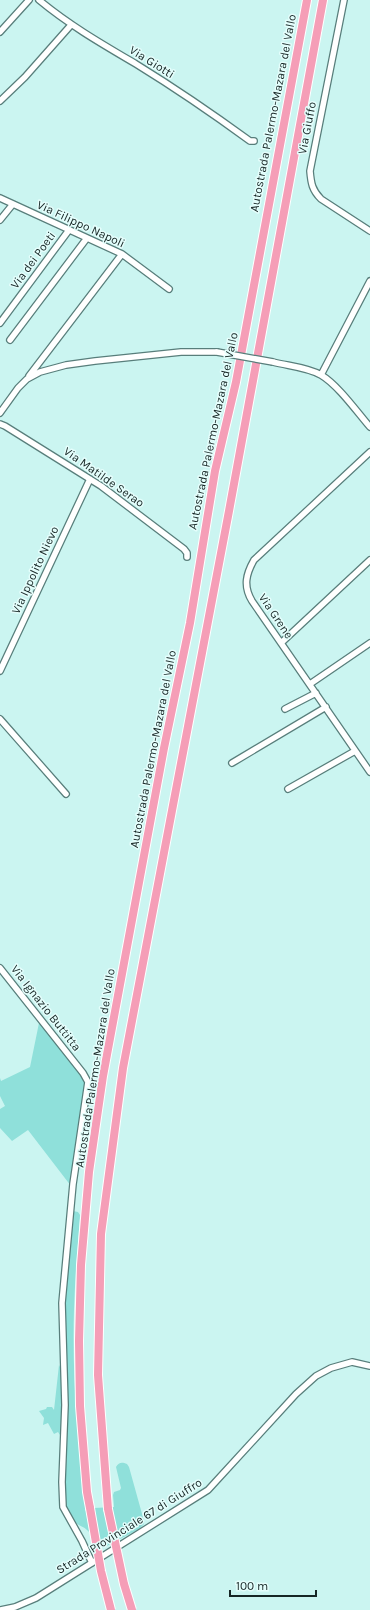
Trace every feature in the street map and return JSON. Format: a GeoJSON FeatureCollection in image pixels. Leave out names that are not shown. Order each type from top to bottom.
{"type":"FeatureCollection","features":[{"type":"Feature","properties":{"kind":"highway","name":"Autostrada Palermo-Mazara del Vallo"},"geometry":{"type":"LineString","coordinates":[[111,1610],[101,1571],[87,1492],[80,1406],[79,1334],[81,1265],[89,1172],[102,1084],[164,748],[190,623],[215,471],[236,382],[307,0]]}},
{"type":"Feature","properties":{"kind":"highway"},"geometry":{"type":"LineString","coordinates":[[132,1610],[124,1584],[108,1508],[98,1375],[101,1234],[123,1068],[230,511],[323,0]]}},
{"type":"Feature","properties":{"kind":"street"},"geometry":{"type":"LineString","coordinates":[[0,32],[29,0]]}},
{"type":"Feature","properties":{"kind":"street","name":"Via Giotti"},"geometry":{"type":"LineString","coordinates":[[39,0],[71,25],[168,84],[250,141],[254,141]]}},
{"type":"Feature","properties":{"kind":"street","name":"Via Giuffo"},"geometry":{"type":"LineString","coordinates":[[344,0],[310,170],[311,184],[314,192],[321,199],[370,231]]}},
{"type":"Feature","properties":{"kind":"street"},"geometry":{"type":"LineString","coordinates":[[0,101],[25,77],[71,25]]}},
{"type":"Feature","properties":{"kind":"street","name":"Via Filippo Napoli"},"geometry":{"type":"LineString","coordinates":[[0,198],[122,254],[169,289]]}},
{"type":"Feature","properties":{"kind":"street"},"geometry":{"type":"LineString","coordinates":[[0,220],[13,204]]}},
{"type":"Feature","properties":{"kind":"street","name":"Via dei Poeti"},"geometry":{"type":"LineString","coordinates":[[0,323],[69,230]]}},
{"type":"Feature","properties":{"kind":"street"},"geometry":{"type":"LineString","coordinates":[[10,340],[87,238]]}},
{"type":"Feature","properties":{"kind":"street"},"geometry":{"type":"LineString","coordinates":[[0,413],[122,254]]}},
{"type":"Feature","properties":{"kind":"street"},"geometry":{"type":"LineString","coordinates":[[321,375],[370,281]]}},
{"type":"Feature","properties":{"kind":"street"},"geometry":{"type":"LineString","coordinates":[[27,379],[40,372],[66,365],[181,352],[217,352],[273,362],[321,375],[334,386],[370,427]]}},
{"type":"Feature","properties":{"kind":"street","name":"Via Matilde Serao"},"geometry":{"type":"LineString","coordinates":[[0,424],[101,486],[184,549],[187,553],[187,557]]}},
{"type":"Feature","properties":{"kind":"street","name":"Via Grene"},"geometry":{"type":"LineString","coordinates":[[370,452],[254,560],[248,571],[246,582],[247,593],[370,772]]}},
{"type":"Feature","properties":{"kind":"street","name":"Via Ippolito Nievo"},"geometry":{"type":"LineString","coordinates":[[0,671],[90,479]]}},
{"type":"Feature","properties":{"kind":"street"},"geometry":{"type":"LineString","coordinates":[[281,643],[370,560]]}},
{"type":"Feature","properties":{"kind":"street"},"geometry":{"type":"LineString","coordinates":[[310,684],[370,643]]}},
{"type":"Feature","properties":{"kind":"street"},"geometry":{"type":"LineString","coordinates":[[285,709],[316,693]]}},
{"type":"Feature","properties":{"kind":"street"},"geometry":{"type":"LineString","coordinates":[[232,763],[326,707]]}},
{"type":"Feature","properties":{"kind":"street"},"geometry":{"type":"LineString","coordinates":[[0,719],[66,794]]}},
{"type":"Feature","properties":{"kind":"street"},"geometry":{"type":"LineString","coordinates":[[288,790],[355,750]]}},
{"type":"Feature","properties":{"kind":"street","name":"Via Ignazio Buttitta"},"geometry":{"type":"LineString","coordinates":[[0,968],[83,1073],[88,1082],[73,1184],[65,1264],[62,1318],[64,1405],[62,1482],[63,1507],[82,1541],[92,1563]]}},
{"type":"Feature","properties":{"kind":"street","name":"Strada Provinciale 67 di Giuffro"},"geometry":{"type":"LineString","coordinates":[[0,1610],[15,1607],[36,1598],[208,1490],[296,1394],[316,1376],[331,1368],[352,1362],[370,1366]]}},
{"type":"Feature","properties":{"kind":"shaded area"},"geometry":{"type":"Polygon","coordinates":[[[39,1023],[79,1070],[85,1085],[71,1186],[28,1130],[12,1141],[0,1128],[0,1109],[5,1106],[0,1096],[0,1078],[1,1081],[30,1067],[39,1023]]]}},
{"type":"Feature","properties":{"kind":"shaded area"},"geometry":{"type":"Polygon","coordinates":[[[73,1211],[78,1212],[80,1215],[74,1297],[74,1358],[78,1431],[86,1503],[94,1508],[114,1507],[114,1492],[120,1490],[121,1488],[116,1467],[119,1463],[125,1463],[129,1467],[144,1521],[144,1524],[139,1529],[103,1548],[99,1548],[89,1532],[74,1521],[69,1514],[64,1498],[64,1480],[67,1455],[65,1299],[73,1211]]]}},
{"type":"Feature","properties":{"kind":"shaded area"},"geometry":{"type":"Polygon","coordinates":[[[59,1365],[62,1371],[62,1433],[60,1435],[58,1432],[54,1434],[48,1423],[43,1425],[44,1418],[39,1411],[46,1409],[47,1407],[52,1407],[54,1410],[59,1365]]]}}]}
